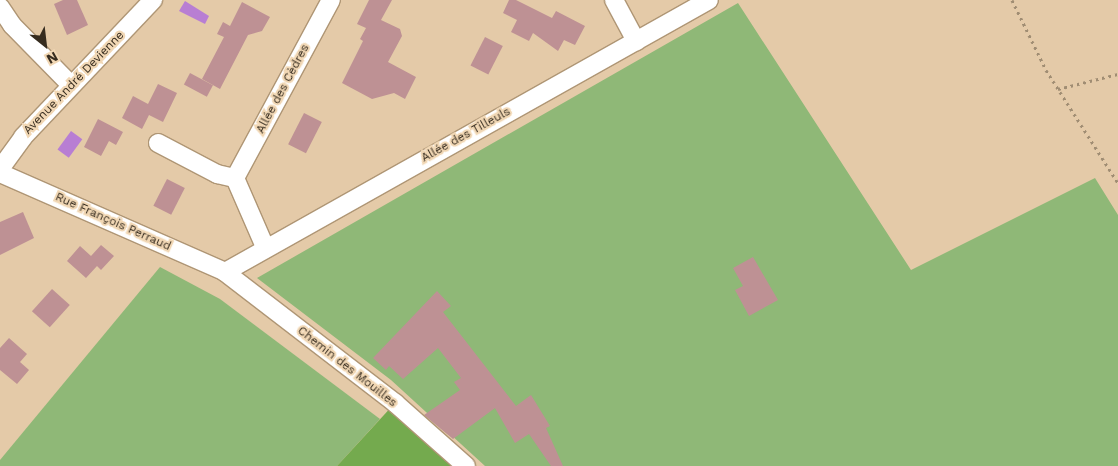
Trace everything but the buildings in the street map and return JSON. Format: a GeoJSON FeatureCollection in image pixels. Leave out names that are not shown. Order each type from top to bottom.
{"type":"FeatureCollection","features":[{"type":"Feature","properties":{"kind":"street","name":"Avenue André Devienne"},"geometry":{"type":"LineString","coordinates":[[0,169],[22,137],[153,0]]}},
{"type":"Feature","properties":{"kind":"street","name":"Allée des Cèdres"},"geometry":{"type":"LineString","coordinates":[[235,178],[331,0]]}},
{"type":"Feature","properties":{"kind":"street"},"geometry":{"type":"LineString","coordinates":[[614,0],[636,41]]}},
{"type":"Feature","properties":{"kind":"street","name":"Allée des Tilleuls"},"geometry":{"type":"LineString","coordinates":[[225,272],[265,247],[709,0]]}},
{"type":"Feature","properties":{"kind":"street"},"geometry":{"type":"LineString","coordinates":[[0,7],[12,25],[71,85]]}},
{"type":"Feature","properties":{"kind":"street"},"geometry":{"type":"LineString","coordinates":[[158,143],[217,174],[235,178],[265,247]]}},
{"type":"Feature","properties":{"kind":"street","name":"Rue François Perraud"},"geometry":{"type":"LineString","coordinates":[[0,173],[225,272]]}},
{"type":"Feature","properties":{"kind":"street","name":"Chemin des Mouilles"},"geometry":{"type":"LineString","coordinates":[[225,272],[395,403],[466,466]]}},
{"type":"Feature","properties":{"kind":"path"},"geometry":{"type":"LineString","coordinates":[[1012,0],[1058,89],[1118,183]]}},
{"type":"Feature","properties":{"kind":"path"},"geometry":{"type":"LineString","coordinates":[[1058,89],[1118,74]]}},
{"type":"Feature","properties":{"kind":"green space"},"geometry":{"type":"Polygon","coordinates":[[[738,3],[911,270],[1095,178],[1118,215],[1118,466],[485,466],[391,380],[257,278],[738,3]]]}},
{"type":"Feature","properties":{"kind":"green space"},"geometry":{"type":"Polygon","coordinates":[[[160,267],[220,299],[380,419],[337,466],[0,466],[0,460],[160,267]]]}},
{"type":"Feature","properties":{"kind":"green space"},"geometry":{"type":"Polygon","coordinates":[[[395,403],[455,466],[337,466],[395,403]]]}},
{"type":"Feature","properties":{"kind":"shaded area"},"geometry":{"type":"Polygon","coordinates":[[[185,1],[209,16],[205,24],[179,11],[185,1]]]}},
{"type":"Feature","properties":{"kind":"shaded area"},"geometry":{"type":"Polygon","coordinates":[[[71,131],[82,139],[69,158],[57,150],[71,131]]]}}]}
